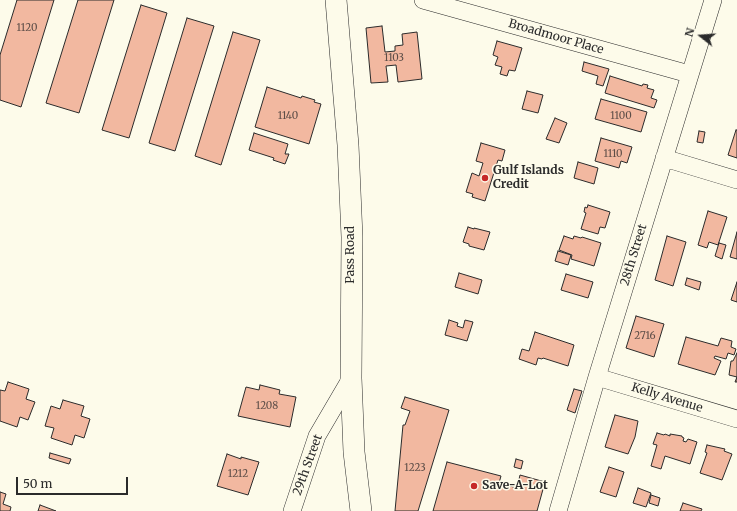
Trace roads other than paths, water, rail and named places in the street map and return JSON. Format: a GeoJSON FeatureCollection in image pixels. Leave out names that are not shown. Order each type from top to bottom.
{"type":"FeatureCollection","features":[{"type":"Feature","properties":{"kind":"main road","name":"Pass Road"},"geometry":{"type":"LineString","coordinates":[[336,0],[348,145],[351,206],[351,378],[354,452],[361,511]]}},
{"type":"Feature","properties":{"kind":"street","name":"Broadmoor Place"},"geometry":{"type":"LineString","coordinates":[[423,0],[689,74]]}},
{"type":"Feature","properties":{"kind":"street","name":"28th Street"},"geometry":{"type":"LineString","coordinates":[[558,511],[597,377],[712,0]]}},
{"type":"Feature","properties":{"kind":"street"},"geometry":{"type":"LineString","coordinates":[[664,158],[737,180]]}},
{"type":"Feature","properties":{"kind":"street","name":"Kelly Avenue"},"geometry":{"type":"LineString","coordinates":[[597,377],[737,419]]}},
{"type":"Feature","properties":{"kind":"street","name":"29th Street"},"geometry":{"type":"LineString","coordinates":[[292,511],[317,436],[351,378]]}},
{"type":"Feature","properties":{"kind":"place","name":"Gulf Islands Credit"},"geometry":{"type":"Point","coordinates":[485,178]}},
{"type":"Feature","properties":{"kind":"place","name":"Save-A-Lot"},"geometry":{"type":"Point","coordinates":[474,486]}}]}
